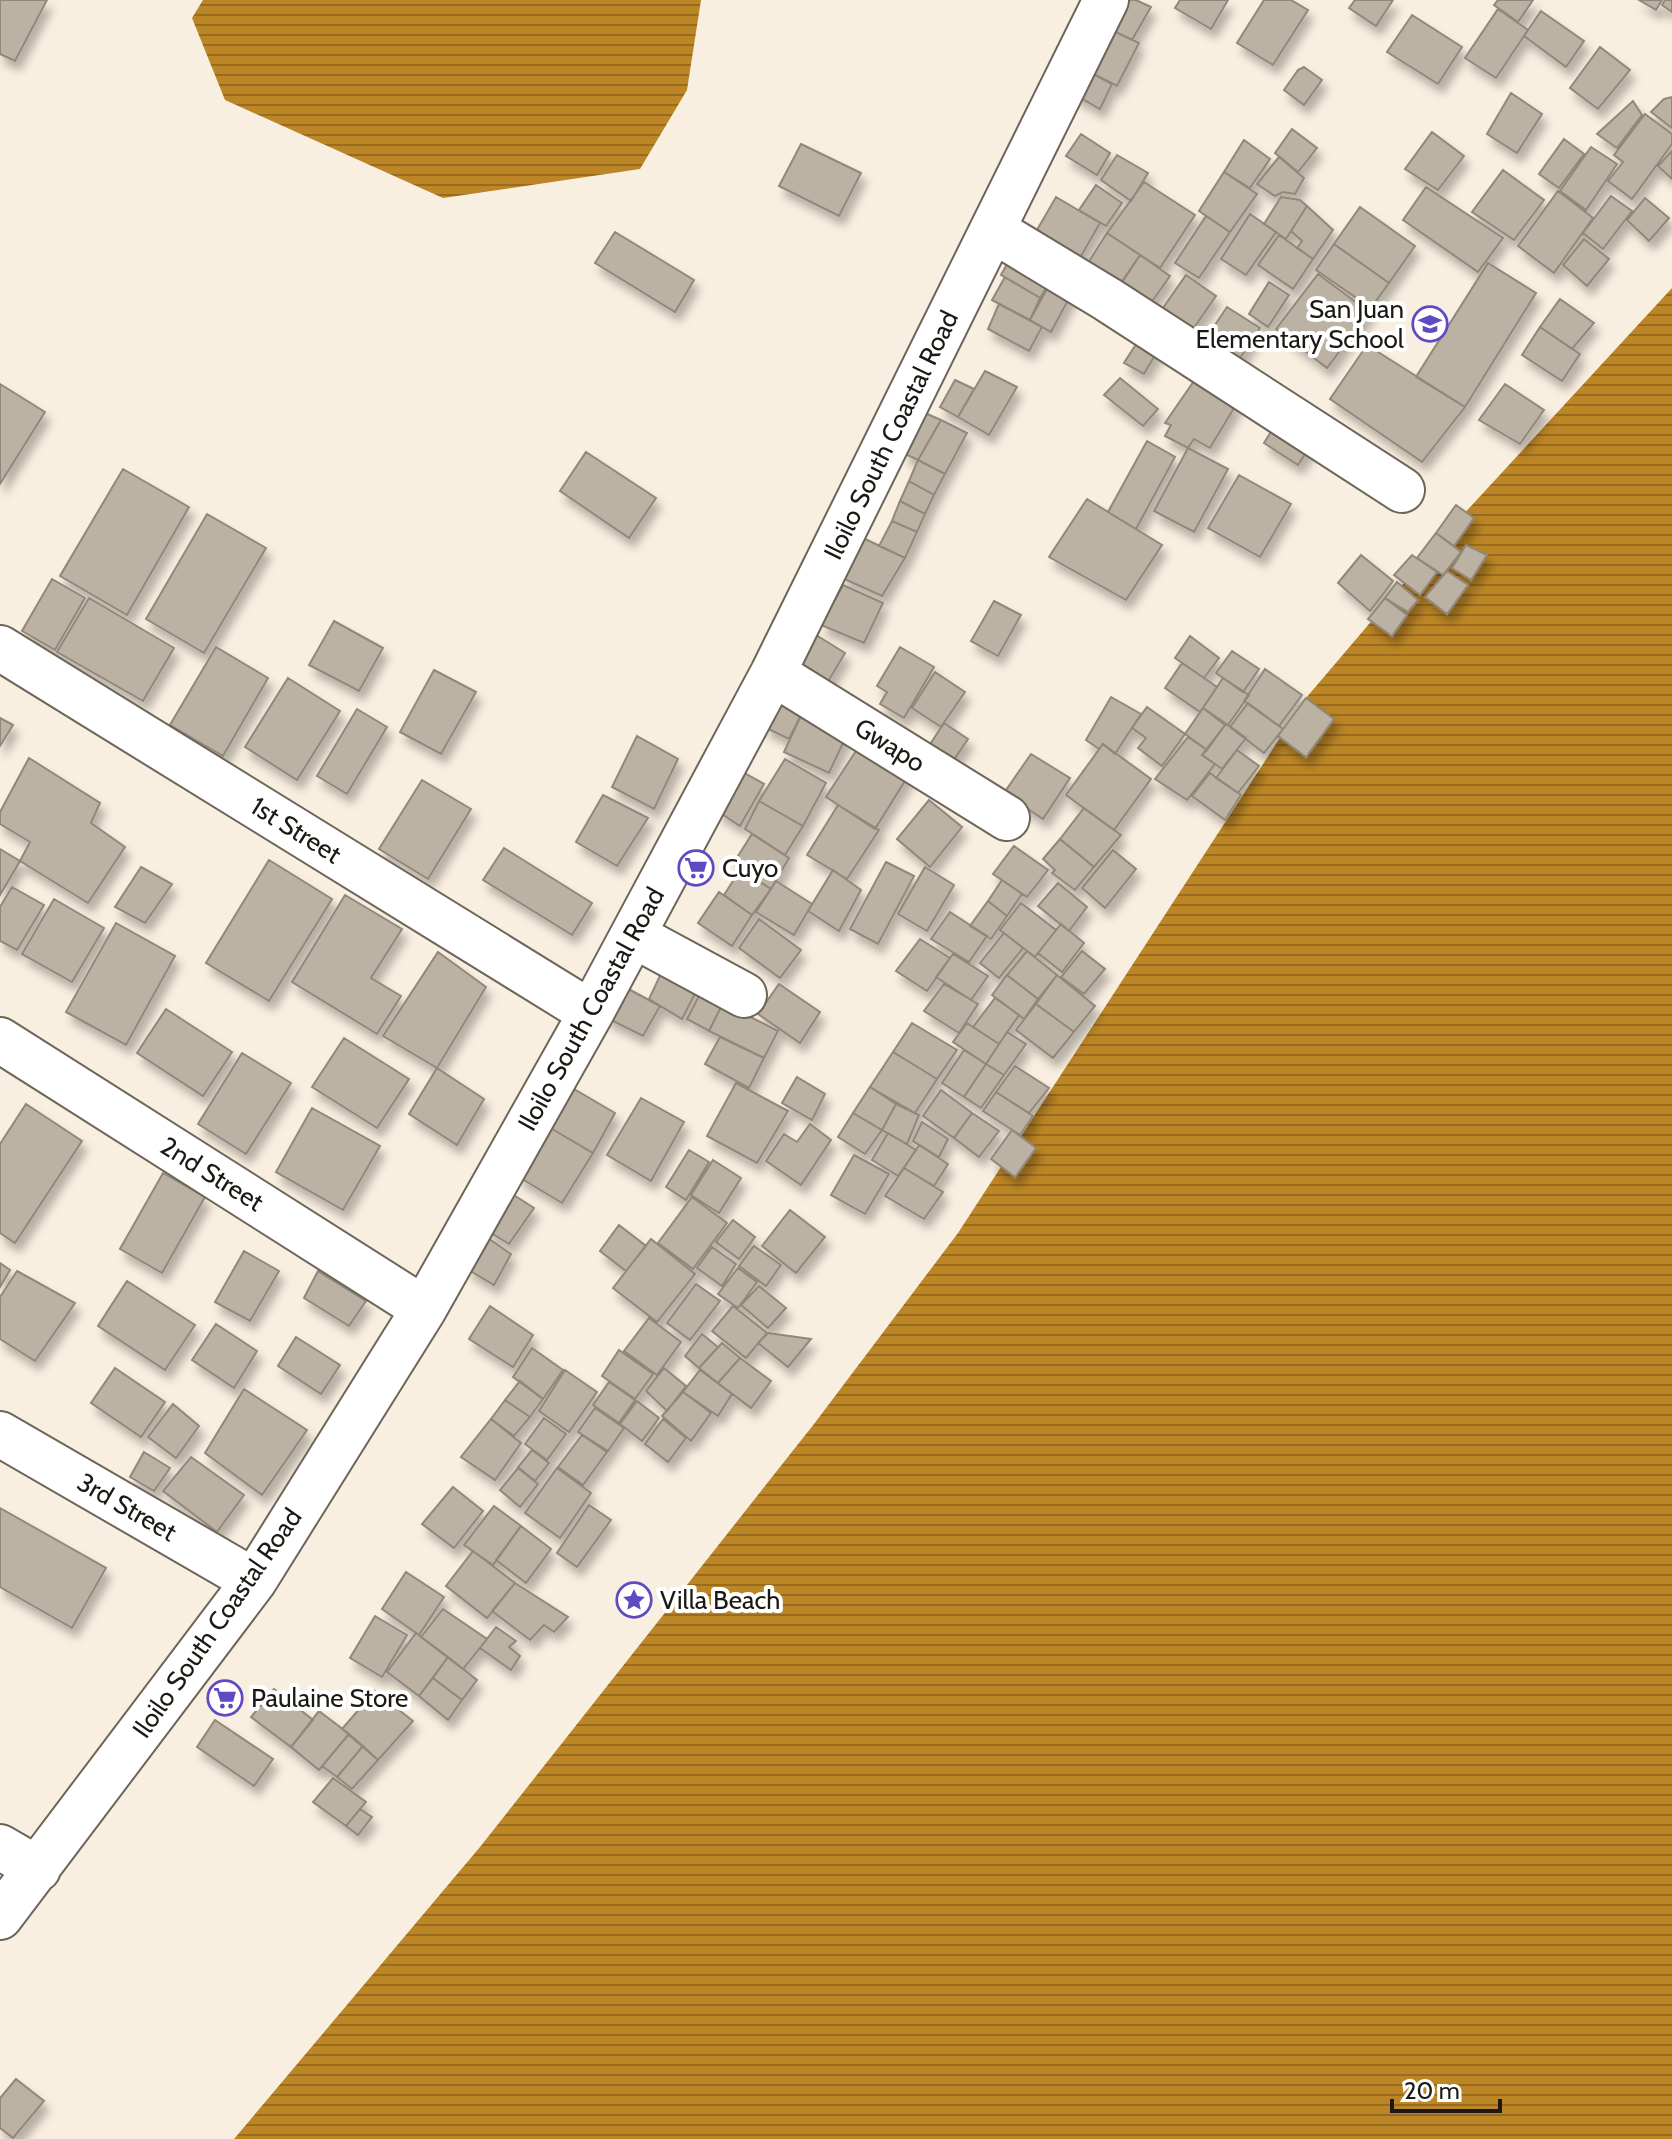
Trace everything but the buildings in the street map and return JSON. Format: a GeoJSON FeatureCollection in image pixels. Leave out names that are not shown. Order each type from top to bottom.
{"type":"FeatureCollection","features":[{"type":"Feature","properties":{"kind":"street","name":"Iloilo South Coastal Road"},"geometry":{"type":"LineString","coordinates":[[0,1917],[254,1581],[424,1309],[591,1013],[773,673],[1106,0]]}},
{"type":"Feature","properties":{"kind":"street"},"geometry":{"type":"LineString","coordinates":[[993,230],[1107,299],[1402,490]]}},
{"type":"Feature","properties":{"kind":"street","name":"1st Street"},"geometry":{"type":"LineString","coordinates":[[0,648],[591,1013]]}},
{"type":"Feature","properties":{"kind":"street","name":"Gwapo"},"geometry":{"type":"LineString","coordinates":[[773,673],[1007,818]]}},
{"type":"Feature","properties":{"kind":"street"},"geometry":{"type":"LineString","coordinates":[[633,935],[744,995]]}},
{"type":"Feature","properties":{"kind":"street","name":"2nd Street"},"geometry":{"type":"LineString","coordinates":[[0,1040],[424,1309]]}},
{"type":"Feature","properties":{"kind":"street","name":"3rd Street"},"geometry":{"type":"LineString","coordinates":[[0,1434],[254,1581]]}},
{"type":"Feature","properties":{"kind":"street"},"geometry":{"type":"LineString","coordinates":[[0,1847],[38,1869]]}},
{"type":"Feature","properties":{"kind":"shaded area"},"geometry":{"type":"Polygon","coordinates":[[[203,0],[701,0],[687,90],[640,169],[443,198],[225,100],[192,18],[203,0]]]}},
{"type":"Feature","properties":{"kind":"shaded area"},"geometry":{"type":"Polygon","coordinates":[[[1672,288],[1672,2139],[234,2139],[480,1847],[814,1424],[958,1233],[1306,698],[1449,530],[1672,288]]]}},
{"type":"Feature","properties":{"kind":"place","name":"San Juan Elementary School"},"geometry":{"type":"Point","coordinates":[1430,324]}},
{"type":"Feature","properties":{"kind":"place","name":"Cuyo"},"geometry":{"type":"Point","coordinates":[696,868]}},
{"type":"Feature","properties":{"kind":"place","name":"Villa Beach"},"geometry":{"type":"Point","coordinates":[634,1600]}},
{"type":"Feature","properties":{"kind":"place","name":"Paulaine Store"},"geometry":{"type":"Point","coordinates":[225,1698]}}]}
